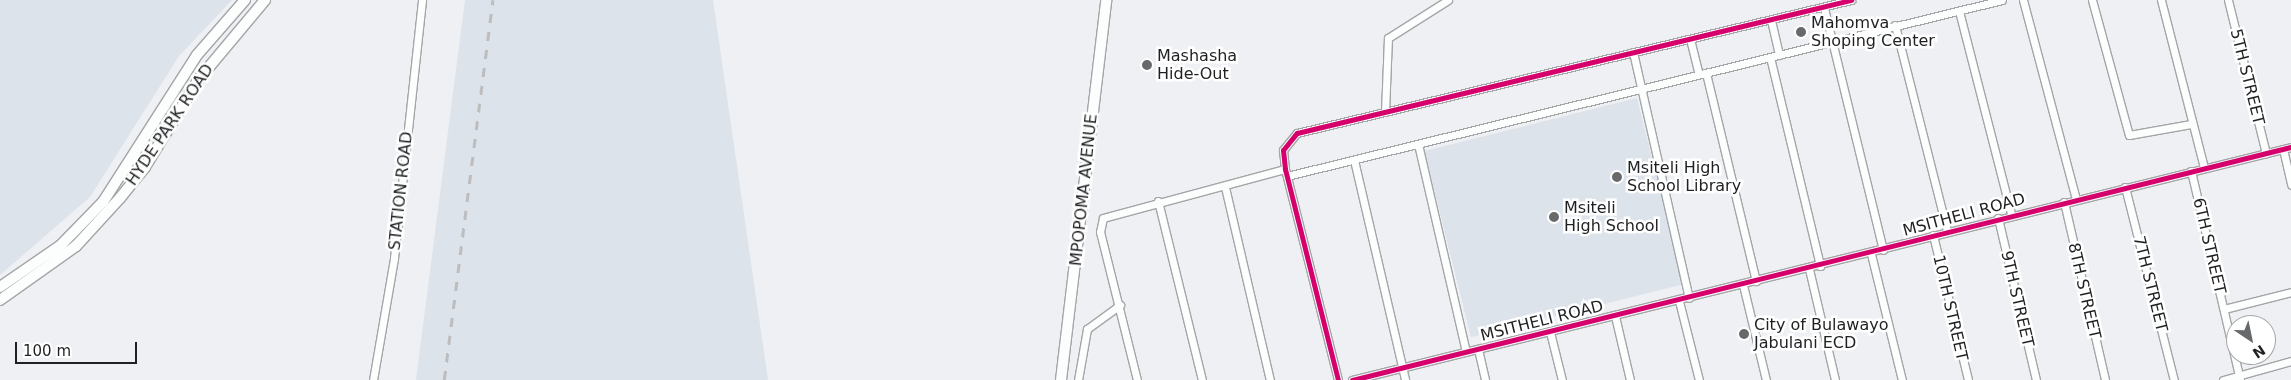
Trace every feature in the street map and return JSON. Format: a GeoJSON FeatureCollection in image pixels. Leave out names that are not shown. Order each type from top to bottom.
{"type":"FeatureCollection","features":[{"type":"Feature","properties":{"kind":"street","name":"HYDE PARK ROAD"},"geometry":{"type":"LineString","coordinates":[[0,287],[61,245],[103,202],[197,55],[245,0]]}},
{"type":"Feature","properties":{"kind":"street","name":"HYDE PARK ROAD"},"geometry":{"type":"LineString","coordinates":[[0,300],[76,246],[114,204],[145,167],[199,79],[265,0]]}},
{"type":"Feature","properties":{"kind":"street","name":"STATION ROAD"},"geometry":{"type":"LineString","coordinates":[[373,380],[394,258],[422,0]]}},
{"type":"Feature","properties":{"kind":"street","name":"MPOPOMA AVENUE"},"geometry":{"type":"LineString","coordinates":[[1062,380],[1106,0]]}},
{"type":"Feature","properties":{"kind":"street"},"geometry":{"type":"LineString","coordinates":[[1385,112],[1388,38],[1448,0]]}},
{"type":"Feature","properties":{"kind":"street"},"geometry":{"type":"LineString","coordinates":[[1338,380],[1286,173],[1283,150],[1297,133],[1851,0]]}},
{"type":"Feature","properties":{"kind":"street"},"geometry":{"type":"LineString","coordinates":[[1137,380],[1100,224],[1106,215],[1158,201],[1354,160],[2002,0]]}},
{"type":"Feature","properties":{"kind":"street"},"geometry":{"type":"LineString","coordinates":[[2023,0],[2076,200]]}},
{"type":"Feature","properties":{"kind":"street"},"geometry":{"type":"LineString","coordinates":[[2092,0],[2124,129],[2134,136],[2191,124]]}},
{"type":"Feature","properties":{"kind":"street"},"geometry":{"type":"LineString","coordinates":[[2161,0],[2191,124],[2204,167]]}},
{"type":"Feature","properties":{"kind":"street","name":"5TH STREET"},"geometry":{"type":"LineString","coordinates":[[2228,0],[2266,153]]}},
{"type":"Feature","properties":{"kind":"street"},"geometry":{"type":"LineString","coordinates":[[1824,8],[1883,250]]}},
{"type":"Feature","properties":{"kind":"street"},"geometry":{"type":"LineString","coordinates":[[1959,11],[2011,214]]}},
{"type":"Feature","properties":{"kind":"street"},"geometry":{"type":"LineString","coordinates":[[1771,20],[1779,55]]}},
{"type":"Feature","properties":{"kind":"street"},"geometry":{"type":"LineString","coordinates":[[1895,25],[1947,231]]}},
{"type":"Feature","properties":{"kind":"street"},"geometry":{"type":"LineString","coordinates":[[1690,39],[1702,74],[1756,282]]}},
{"type":"Feature","properties":{"kind":"street"},"geometry":{"type":"LineString","coordinates":[[1633,52],[1689,298]]}},
{"type":"Feature","properties":{"kind":"street"},"geometry":{"type":"LineString","coordinates":[[1770,57],[1820,266]]}},
{"type":"Feature","properties":{"kind":"street"},"geometry":{"type":"LineString","coordinates":[[1418,144],[1466,352]]}},
{"type":"Feature","properties":{"kind":"street"},"geometry":{"type":"LineString","coordinates":[[2287,148],[2291,185]]}},
{"type":"Feature","properties":{"kind":"street","name":"MSITHELI ROAD"},"geometry":{"type":"LineString","coordinates":[[1352,380],[1871,254],[2011,214],[2076,200],[2287,148]]}},
{"type":"Feature","properties":{"kind":"street"},"geometry":{"type":"LineString","coordinates":[[1354,160],[1404,380]]}},
{"type":"Feature","properties":{"kind":"street","name":"6TH STREET"},"geometry":{"type":"LineString","coordinates":[[2191,171],[2239,377]]}},
{"type":"Feature","properties":{"kind":"street"},"geometry":{"type":"LineString","coordinates":[[1224,187],[1270,380]]}},
{"type":"Feature","properties":{"kind":"street","name":"7TH STREET"},"geometry":{"type":"LineString","coordinates":[[2126,187],[2174,380]]}},
{"type":"Feature","properties":{"kind":"street"},"geometry":{"type":"LineString","coordinates":[[1158,201],[1202,380]]}},
{"type":"Feature","properties":{"kind":"street","name":"8TH STREET"},"geometry":{"type":"LineString","coordinates":[[2064,202],[2105,380]]}},
{"type":"Feature","properties":{"kind":"street","name":"9TH STREET"},"geometry":{"type":"LineString","coordinates":[[1998,218],[2036,380]]}},
{"type":"Feature","properties":{"kind":"street","name":"10TH STREET"},"geometry":{"type":"LineString","coordinates":[[1933,235],[1968,380]]}},
{"type":"Feature","properties":{"kind":"street"},"geometry":{"type":"LineString","coordinates":[[1871,254],[1902,380]]}},
{"type":"Feature","properties":{"kind":"street"},"geometry":{"type":"LineString","coordinates":[[1808,269],[1835,380]]}},
{"type":"Feature","properties":{"kind":"street"},"geometry":{"type":"LineString","coordinates":[[1743,285],[1766,380]]}},
{"type":"Feature","properties":{"kind":"street"},"geometry":{"type":"LineString","coordinates":[[2224,310],[2291,292]]}},
{"type":"Feature","properties":{"kind":"street"},"geometry":{"type":"LineString","coordinates":[[1679,301],[1699,380]]}},
{"type":"Feature","properties":{"kind":"street"},"geometry":{"type":"LineString","coordinates":[[1078,380],[1087,329],[1120,305]]}},
{"type":"Feature","properties":{"kind":"street"},"geometry":{"type":"LineString","coordinates":[[1615,316],[1630,380]]}},
{"type":"Feature","properties":{"kind":"street"},"geometry":{"type":"LineString","coordinates":[[1550,332],[1562,380]]}},
{"type":"Feature","properties":{"kind":"street"},"geometry":{"type":"LineString","coordinates":[[1478,349],[1485,380]]}},
{"type":"Feature","properties":{"kind":"street"},"geometry":{"type":"LineString","coordinates":[[2223,380],[2291,361]]}},
{"type":"Feature","properties":{"kind":"shaded area"},"geometry":{"type":"Polygon","coordinates":[[[0,0],[232,0],[179,56],[90,197],[0,275],[0,0]]]}},
{"type":"Feature","properties":{"kind":"shaded area"},"geometry":{"type":"Polygon","coordinates":[[[465,0],[713,0],[768,380],[416,380],[465,0]]]}},
{"type":"Feature","properties":{"kind":"shaded area","name":"Msiteli High School"},"geometry":{"type":"Polygon","coordinates":[[[1637,98],[1683,284],[1471,337],[1425,151],[1637,98]]]}},
{"type":"Feature","properties":{"kind":"railway"},"geometry":{"type":"LineString","coordinates":[[444,380],[493,0]]}},
{"type":"Feature","properties":{"kind":"cycle path"},"geometry":{"type":"LineString","coordinates":[[1338,380],[1285,169],[1283,150],[1297,133],[1851,0]]}},
{"type":"Feature","properties":{"kind":"cycle path"},"geometry":{"type":"LineString","coordinates":[[1352,380],[2291,147]]}},
{"type":"Feature","properties":{"kind":"place","name":"Mahomva Shoping Center"},"geometry":{"type":"Point","coordinates":[1801,32]}},
{"type":"Feature","properties":{"kind":"place","name":"Mashasha Hide-Out"},"geometry":{"type":"Point","coordinates":[1147,65]}},
{"type":"Feature","properties":{"kind":"place","name":"Msiteli High School Library"},"geometry":{"type":"Point","coordinates":[1617,177]}},
{"type":"Feature","properties":{"kind":"place","name":"Msiteli High School"},"geometry":{"type":"Point","coordinates":[1554,217]}},
{"type":"Feature","properties":{"kind":"place","name":"City of Bulawayo Jabulani ECD"},"geometry":{"type":"Point","coordinates":[1744,334]}}]}
